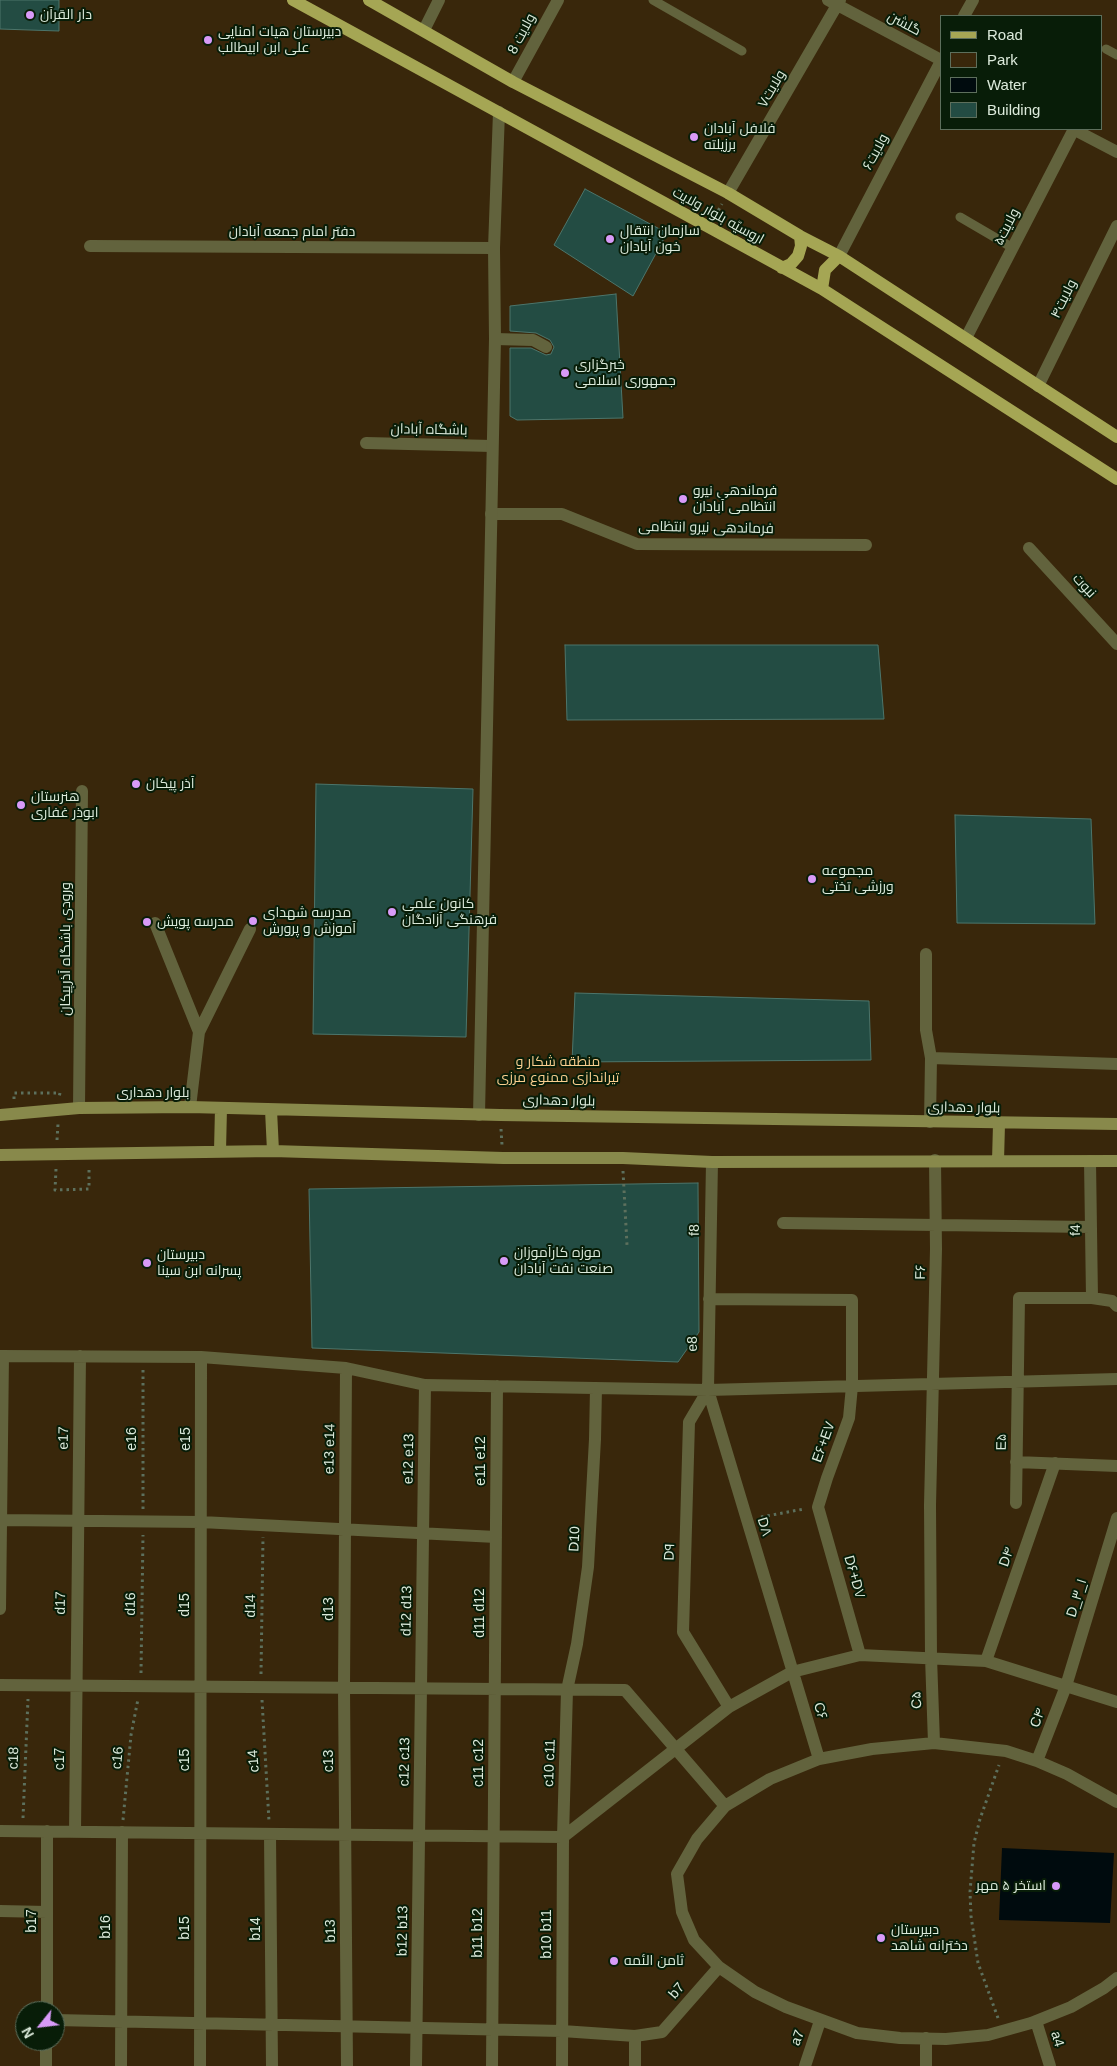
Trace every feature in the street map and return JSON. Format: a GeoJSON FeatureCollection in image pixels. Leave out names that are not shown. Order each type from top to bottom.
{"type":"FeatureCollection","features":[{"type":"Feature","properties":{"kind":"main road","name":"اروسیّه بلوار ولایت"},"geometry":{"type":"LineString","coordinates":[[292,0],[822,289],[1117,480]]}},
{"type":"Feature","properties":{"kind":"main road","name":"اروسیّه بلوار ولایت"},"geometry":{"type":"LineString","coordinates":[[369,0],[513,82],[728,193],[800,236],[839,256],[1117,437]]}},
{"type":"Feature","properties":{"kind":"main road"},"geometry":{"type":"LineString","coordinates":[[782,268],[791,264],[798,256],[801,246],[800,236]]}},
{"type":"Feature","properties":{"kind":"main road"},"geometry":{"type":"LineString","coordinates":[[822,289],[825,270],[839,256]]}},
{"type":"Feature","properties":{"kind":"main road","name":"بلوار دهداری"},"geometry":{"type":"LineString","coordinates":[[0,1115],[80,1108],[190,1107],[500,1116],[999,1124],[1117,1124]]}},
{"type":"Feature","properties":{"kind":"main road"},"geometry":{"type":"LineString","coordinates":[[220,1151],[222,1108]]}},
{"type":"Feature","properties":{"kind":"main road"},"geometry":{"type":"LineString","coordinates":[[271,1110],[273,1151]]}},
{"type":"Feature","properties":{"kind":"main road"},"geometry":{"type":"LineString","coordinates":[[998,1161],[999,1124]]}},
{"type":"Feature","properties":{"kind":"main road"},"geometry":{"type":"LineString","coordinates":[[0,1154],[273,1151],[503,1158],[623,1158],[712,1162],[936,1160],[1117,1162]]}},
{"type":"Feature","properties":{"kind":"street"},"geometry":{"type":"LineString","coordinates":[[424,30],[439,0]]}},
{"type":"Feature","properties":{"kind":"street","name":"ولایت 8"},"geometry":{"type":"LineString","coordinates":[[513,82],[558,0]]}},
{"type":"Feature","properties":{"kind":"street"},"geometry":{"type":"LineString","coordinates":[[965,15],[973,0]]}},
{"type":"Feature","properties":{"kind":"street","name":"گلشن"},"geometry":{"type":"LineString","coordinates":[[835,2],[940,59]]}},
{"type":"Feature","properties":{"kind":"street","name":"ولایت۷"},"geometry":{"type":"LineString","coordinates":[[728,193],[835,2]]}},
{"type":"Feature","properties":{"kind":"street","name":"ولایت۶"},"geometry":{"type":"LineString","coordinates":[[839,256],[940,62]]}},
{"type":"Feature","properties":{"kind":"street"},"geometry":{"type":"LineString","coordinates":[[479,1115],[495,339],[494,248],[499,112]]}},
{"type":"Feature","properties":{"kind":"street","name":"ولایت۵"},"geometry":{"type":"LineString","coordinates":[[966,338],[1073,130]]}},
{"type":"Feature","properties":{"kind":"street"},"geometry":{"type":"LineString","coordinates":[[1076,130],[1117,152]]}},
{"type":"Feature","properties":{"kind":"street","name":"ولایت۴"},"geometry":{"type":"LineString","coordinates":[[1038,386],[1117,226]]}},
{"type":"Feature","properties":{"kind":"street","name":"دفتر امام جمعه آبادان"},"geometry":{"type":"LineString","coordinates":[[90,246],[494,248]]}},
{"type":"Feature","properties":{"kind":"street"},"geometry":{"type":"LineString","coordinates":[[495,339],[533,340],[546,347]]}},
{"type":"Feature","properties":{"kind":"street","name":"باشگاه آبادان"},"geometry":{"type":"LineString","coordinates":[[366,443],[492,446]]}},
{"type":"Feature","properties":{"kind":"street","name":"فرماندهی نیرو انتظامی"},"geometry":{"type":"LineString","coordinates":[[491,514],[562,514],[637,544],[866,545]]}},
{"type":"Feature","properties":{"kind":"street","name":"نبوت"},"geometry":{"type":"LineString","coordinates":[[1029,548],[1117,644]]}},
{"type":"Feature","properties":{"kind":"street","name":"ورودی باشگاه آذرپیکان"},"geometry":{"type":"LineString","coordinates":[[80,1108],[82,791]]}},
{"type":"Feature","properties":{"kind":"street"},"geometry":{"type":"LineString","coordinates":[[155,923],[199,1032]]}},
{"type":"Feature","properties":{"kind":"street"},"geometry":{"type":"LineString","coordinates":[[190,1107],[199,1032],[250,929]]}},
{"type":"Feature","properties":{"kind":"street"},"geometry":{"type":"LineString","coordinates":[[926,954],[926,1030],[931,1058],[930,1122]]}},
{"type":"Feature","properties":{"kind":"street"},"geometry":{"type":"LineString","coordinates":[[931,1058],[1007,1062],[1117,1064]]}},
{"type":"Feature","properties":{"kind":"street","name":"F۶"},"geometry":{"type":"LineString","coordinates":[[931,1657],[930,1505],[936,1160]]}},
{"type":"Feature","properties":{"kind":"street","name":"f4"},"geometry":{"type":"LineString","coordinates":[[1090,1161],[1092,1298]]}},
{"type":"Feature","properties":{"kind":"street","name":"f8"},"geometry":{"type":"LineString","coordinates":[[709,1299],[712,1162]]}},
{"type":"Feature","properties":{"kind":"street"},"geometry":{"type":"LineString","coordinates":[[783,1224],[1091,1227]]}},
{"type":"Feature","properties":{"kind":"street","name":"E۵"},"geometry":{"type":"LineString","coordinates":[[1016,1503],[1019,1298],[1092,1298]]}},
{"type":"Feature","properties":{"kind":"street"},"geometry":{"type":"LineString","coordinates":[[1092,1298],[1112,1301],[1117,1306]]}},
{"type":"Feature","properties":{"kind":"street","name":"E۶+E۷"},"geometry":{"type":"LineString","coordinates":[[709,1299],[852,1300],[852,1386],[849,1418],[826,1478],[818,1507]]}},
{"type":"Feature","properties":{"kind":"street","name":"e8"},"geometry":{"type":"LineString","coordinates":[[708,1390],[709,1299]]}},
{"type":"Feature","properties":{"kind":"street"},"geometry":{"type":"LineString","coordinates":[[0,1609],[1,1356],[200,1357],[346,1368],[425,1386],[708,1390],[1117,1379]]}},
{"type":"Feature","properties":{"kind":"street","name":"e17"},"geometry":{"type":"LineString","coordinates":[[78,1521],[80,1356]]}},
{"type":"Feature","properties":{"kind":"street","name":"e15"},"geometry":{"type":"LineString","coordinates":[[200,1357],[200,1522]]}},
{"type":"Feature","properties":{"kind":"street","name":"e13 e14"},"geometry":{"type":"LineString","coordinates":[[344,1529],[346,1368]]}},
{"type":"Feature","properties":{"kind":"street","name":"e12 e13"},"geometry":{"type":"LineString","coordinates":[[423,1533],[425,1386]]}},
{"type":"Feature","properties":{"kind":"street","name":"e11 e12"},"geometry":{"type":"LineString","coordinates":[[496,1536],[497,1386]]}},
{"type":"Feature","properties":{"kind":"street","name":"D10"},"geometry":{"type":"LineString","coordinates":[[566,1690],[577,1644],[588,1567],[596,1388]]}},
{"type":"Feature","properties":{"kind":"street","name":"D۸"},"geometry":{"type":"LineString","coordinates":[[708,1390],[792,1672]]}},
{"type":"Feature","properties":{"kind":"street","name":"D۹"},"geometry":{"type":"LineString","coordinates":[[708,1390],[689,1422],[682,1632],[728,1707]]}},
{"type":"Feature","properties":{"kind":"street"},"geometry":{"type":"LineString","coordinates":[[1016,1462],[1117,1466]]}},
{"type":"Feature","properties":{"kind":"street","name":"D۴"},"geometry":{"type":"LineString","coordinates":[[986,1661],[1055,1463]]}},
{"type":"Feature","properties":{"kind":"street","name":"D۶+D۷"},"geometry":{"type":"LineString","coordinates":[[818,1507],[860,1655]]}},
{"type":"Feature","properties":{"kind":"street","name":"D_۳_۱"},"geometry":{"type":"LineString","coordinates":[[1066,1686],[1117,1518]]}},
{"type":"Feature","properties":{"kind":"street"},"geometry":{"type":"LineString","coordinates":[[1,1520],[200,1522],[496,1536]]}},
{"type":"Feature","properties":{"kind":"street","name":"d17"},"geometry":{"type":"LineString","coordinates":[[75,1686],[78,1521]]}},
{"type":"Feature","properties":{"kind":"street","name":"d15"},"geometry":{"type":"LineString","coordinates":[[200,1522],[200,1687]]}},
{"type":"Feature","properties":{"kind":"street","name":"d13"},"geometry":{"type":"LineString","coordinates":[[344,1529],[344,1688]]}},
{"type":"Feature","properties":{"kind":"street","name":"d12 d13"},"geometry":{"type":"LineString","coordinates":[[421,1689],[423,1533]]}},
{"type":"Feature","properties":{"kind":"street","name":"d11 d12"},"geometry":{"type":"LineString","coordinates":[[495,1690],[496,1536]]}},
{"type":"Feature","properties":{"kind":"street"},"geometry":{"type":"LineString","coordinates":[[0,1831],[563,1837],[728,1707],[792,1672],[860,1655],[986,1661],[1117,1702]]}},
{"type":"Feature","properties":{"kind":"street","name":"C۵"},"geometry":{"type":"LineString","coordinates":[[931,1657],[934,1743]]}},
{"type":"Feature","properties":{"kind":"street","name":"C۶"},"geometry":{"type":"LineString","coordinates":[[792,1672],[819,1759]]}},
{"type":"Feature","properties":{"kind":"street"},"geometry":{"type":"LineString","coordinates":[[0,1685],[624,1690],[725,1806]]}},
{"type":"Feature","properties":{"kind":"street","name":"c17"},"geometry":{"type":"LineString","coordinates":[[75,1686],[75,1832]]}},
{"type":"Feature","properties":{"kind":"street","name":"C۴"},"geometry":{"type":"LineString","coordinates":[[1037,1761],[1066,1686]]}},
{"type":"Feature","properties":{"kind":"street","name":"c15"},"geometry":{"type":"LineString","coordinates":[[200,1687],[200,1833]]}},
{"type":"Feature","properties":{"kind":"street","name":"c13"},"geometry":{"type":"LineString","coordinates":[[344,1688],[345,1835]]}},
{"type":"Feature","properties":{"kind":"street","name":"c12 c13"},"geometry":{"type":"LineString","coordinates":[[419,1836],[421,1689]]}},
{"type":"Feature","properties":{"kind":"street","name":"c11 c12"},"geometry":{"type":"LineString","coordinates":[[494,1836],[495,1690]]}},
{"type":"Feature","properties":{"kind":"street","name":"c10 c11"},"geometry":{"type":"LineString","coordinates":[[563,1837],[566,1690]]}},
{"type":"Feature","properties":{"kind":"street"},"geometry":{"type":"LineString","coordinates":[[1117,1802],[1067,1774],[1037,1761],[1006,1751],[934,1743],[872,1749],[819,1759],[770,1779],[725,1806],[697,1839],[677,1874],[682,1912],[694,1940],[719,1966],[755,1992],[820,2021],[857,2034],[900,2038],[988,2035],[1036,2021],[1070,2007],[1104,1988],[1117,1978]]}},
{"type":"Feature","properties":{"kind":"street","name":"b17"},"geometry":{"type":"LineString","coordinates":[[47,1831],[47,2001]]}},
{"type":"Feature","properties":{"kind":"street","name":"b16"},"geometry":{"type":"LineString","coordinates":[[121,2066],[122,1832]]}},
{"type":"Feature","properties":{"kind":"street","name":"b15"},"geometry":{"type":"LineString","coordinates":[[200,1833],[200,2066]]}},
{"type":"Feature","properties":{"kind":"street","name":"b14"},"geometry":{"type":"LineString","coordinates":[[270,1834],[272,2066]]}},
{"type":"Feature","properties":{"kind":"street","name":"b13"},"geometry":{"type":"LineString","coordinates":[[345,1835],[347,2066]]}},
{"type":"Feature","properties":{"kind":"street","name":"b12 b13"},"geometry":{"type":"LineString","coordinates":[[416,2066],[419,1836]]}},
{"type":"Feature","properties":{"kind":"street","name":"b11 b12"},"geometry":{"type":"LineString","coordinates":[[492,2066],[494,1836]]}},
{"type":"Feature","properties":{"kind":"street","name":"b10 b11"},"geometry":{"type":"LineString","coordinates":[[562,2066],[563,1837]]}},
{"type":"Feature","properties":{"kind":"street"},"geometry":{"type":"LineString","coordinates":[[0,1911],[47,1912]]}},
{"type":"Feature","properties":{"kind":"street","name":"b7"},"geometry":{"type":"LineString","coordinates":[[65,2020],[492,2029],[635,2036],[662,2032],[719,1966]]}},
{"type":"Feature","properties":{"kind":"street","name":"a7"},"geometry":{"type":"LineString","coordinates":[[805,2066],[820,2021]]}},
{"type":"Feature","properties":{"kind":"street","name":"a4"},"geometry":{"type":"LineString","coordinates":[[1036,2021],[1050,2066]]}},
{"type":"Feature","properties":{"kind":"street"},"geometry":{"type":"LineString","coordinates":[[635,2036],[635,2066]]}},
{"type":"Feature","properties":{"kind":"street"},"geometry":{"type":"LineString","coordinates":[[926,2038],[926,2066]]}},
{"type":"Feature","properties":{"kind":"street"},"geometry":{"type":"LineString","coordinates":[[46,2051],[46,2066]]}},
{"type":"Feature","properties":{"kind":"lane"},"geometry":{"type":"LineString","coordinates":[[653,0],[742,51]]}},
{"type":"Feature","properties":{"kind":"lane"},"geometry":{"type":"LineString","coordinates":[[1106,49],[1117,55]]}},
{"type":"Feature","properties":{"kind":"lane"},"geometry":{"type":"LineString","coordinates":[[960,217],[1013,248]]}},
{"type":"Feature","properties":{"kind":"path"},"geometry":{"type":"LineString","coordinates":[[708,227],[728,193]]}},
{"type":"Feature","properties":{"kind":"path"},"geometry":{"type":"LineString","coordinates":[[14,1093],[60,1093]]}},
{"type":"Feature","properties":{"kind":"path"},"geometry":{"type":"LineString","coordinates":[[500,1116],[503,1158]]}},
{"type":"Feature","properties":{"kind":"path"},"geometry":{"type":"LineString","coordinates":[[55,1190],[89,1190],[89,1153]]}},
{"type":"Feature","properties":{"kind":"path"},"geometry":{"type":"LineString","coordinates":[[623,1158],[627,1245]]}},
{"type":"Feature","properties":{"kind":"path","name":"e16"},"geometry":{"type":"LineString","coordinates":[[142,1357],[144,1521]]}},
{"type":"Feature","properties":{"kind":"path"},"geometry":{"type":"LineString","coordinates":[[746,1520],[818,1507]]}},
{"type":"Feature","properties":{"kind":"path","name":"d16"},"geometry":{"type":"LineString","coordinates":[[141,1686],[144,1521]]}},
{"type":"Feature","properties":{"kind":"path","name":"d14"},"geometry":{"type":"LineString","coordinates":[[261,1688],[263,1525]]}},
{"type":"Feature","properties":{"kind":"path","name":"c18"},"geometry":{"type":"LineString","coordinates":[[22,1831],[28,1685]]}},
{"type":"Feature","properties":{"kind":"path","name":"c16"},"geometry":{"type":"LineString","coordinates":[[122,1832],[131,1736],[141,1686]]}},
{"type":"Feature","properties":{"kind":"path","name":"c14"},"geometry":{"type":"LineString","coordinates":[[261,1688],[270,1834]]}},
{"type":"Feature","properties":{"kind":"path"},"geometry":{"type":"LineString","coordinates":[[1004,2030],[993,2009],[978,1963],[971,1916],[970,1892],[974,1843],[980,1819],[995,1773],[1006,1751]]}},
{"type":"Feature","properties":{"kind":"green space","name":"منطقه شکار و تیراندازی ممنوع مرزی"},"geometry":{"type":"Polygon","coordinates":[[[0,0],[1117,0],[1117,2066],[0,2066],[0,0]]]}},
{"type":"Feature","properties":{"kind":"water","name":"استخر ۵ مهر"},"geometry":{"type":"Polygon","coordinates":[[[1002,1848],[1114,1853],[1110,1923],[999,1920],[1002,1848]]]}},
{"type":"Feature","properties":{"kind":"building","name":"دار القرآن"},"geometry":{"type":"Polygon","coordinates":[[[0,0],[59,0],[59,31],[0,29],[0,0]]]}},
{"type":"Feature","properties":{"kind":"building","name":"سازمان انتقال خون آبادان"},"geometry":{"type":"Polygon","coordinates":[[[585,189],[667,233],[633,296],[554,245],[585,189]]]}},
{"type":"Feature","properties":{"kind":"building","name":"خبرگزاری جمهوری اسلامی"},"geometry":{"type":"Polygon","coordinates":[[[616,294],[623,418],[517,420],[510,416],[510,348],[531,348],[546,355],[551,354],[554,347],[550,340],[536,333],[510,331],[510,306],[616,294]]]}},
{"type":"Feature","properties":{"kind":"building"},"geometry":{"type":"Polygon","coordinates":[[[565,645],[878,645],[884,719],[567,720],[565,645]]]}},
{"type":"Feature","properties":{"kind":"building","name":"کانون علمی فرهنگی آزادگان"},"geometry":{"type":"Polygon","coordinates":[[[316,784],[473,789],[466,1037],[313,1034],[316,784]]]}},
{"type":"Feature","properties":{"kind":"building"},"geometry":{"type":"Polygon","coordinates":[[[955,815],[1091,819],[1095,924],[957,923],[955,815]]]}},
{"type":"Feature","properties":{"kind":"building"},"geometry":{"type":"Polygon","coordinates":[[[575,993],[869,1001],[871,1060],[572,1062],[575,993]]]}},
{"type":"Feature","properties":{"kind":"building","name":"موزه کارآموزان صنعت نفت آبادان"},"geometry":{"type":"Polygon","coordinates":[[[698,1183],[699,1332],[678,1362],[312,1348],[309,1189],[698,1183]]]}},
{"type":"Feature","properties":{"kind":"place","name":"دار القرآن"},"geometry":{"type":"Point","coordinates":[30,15]}},
{"type":"Feature","properties":{"kind":"place","name":"دبیرستان هیات امنایی علی ابن ابیطالب"},"geometry":{"type":"Point","coordinates":[208,40]}},
{"type":"Feature","properties":{"kind":"place","name":"فلافل آبادان برزیلته"},"geometry":{"type":"Point","coordinates":[694,137]}},
{"type":"Feature","properties":{"kind":"place","name":"سازمان انتقال خون آبادان"},"geometry":{"type":"Point","coordinates":[610,239]}},
{"type":"Feature","properties":{"kind":"place","name":"خبرگزاری جمهوری اسلامی"},"geometry":{"type":"Point","coordinates":[565,373]}},
{"type":"Feature","properties":{"kind":"place","name":"فرماندهی نیرو انتظامی آبادان"},"geometry":{"type":"Point","coordinates":[683,499]}},
{"type":"Feature","properties":{"kind":"place","name":"آذر پیکان"},"geometry":{"type":"Point","coordinates":[136,784]}},
{"type":"Feature","properties":{"kind":"place","name":"هنرستان ابوذر غفاری"},"geometry":{"type":"Point","coordinates":[21,805]}},
{"type":"Feature","properties":{"kind":"place","name":"مجموعه ورزشی تختی"},"geometry":{"type":"Point","coordinates":[812,879]}},
{"type":"Feature","properties":{"kind":"place","name":"کانون علمی فرهنگی آزادگان"},"geometry":{"type":"Point","coordinates":[392,912]}},
{"type":"Feature","properties":{"kind":"place","name":"مدرسه شهدای آموزش و پرورش"},"geometry":{"type":"Point","coordinates":[253,921]}},
{"type":"Feature","properties":{"kind":"place","name":"مدرسه پویش"},"geometry":{"type":"Point","coordinates":[147,922]}},
{"type":"Feature","properties":{"kind":"place","name":"موزه کارآموزان صنعت نفت آبادان"},"geometry":{"type":"Point","coordinates":[504,1261]}},
{"type":"Feature","properties":{"kind":"place","name":"دبیرستان پسرانه ابن سینا"},"geometry":{"type":"Point","coordinates":[147,1263]}},
{"type":"Feature","properties":{"kind":"place","name":"استخر ۵ مهر"},"geometry":{"type":"Point","coordinates":[1056,1886]}},
{"type":"Feature","properties":{"kind":"place","name":"دبیرستان دخترانه شاهد"},"geometry":{"type":"Point","coordinates":[881,1938]}},
{"type":"Feature","properties":{"kind":"place","name":"ثامن الئمه"},"geometry":{"type":"Point","coordinates":[614,1961]}}]}
